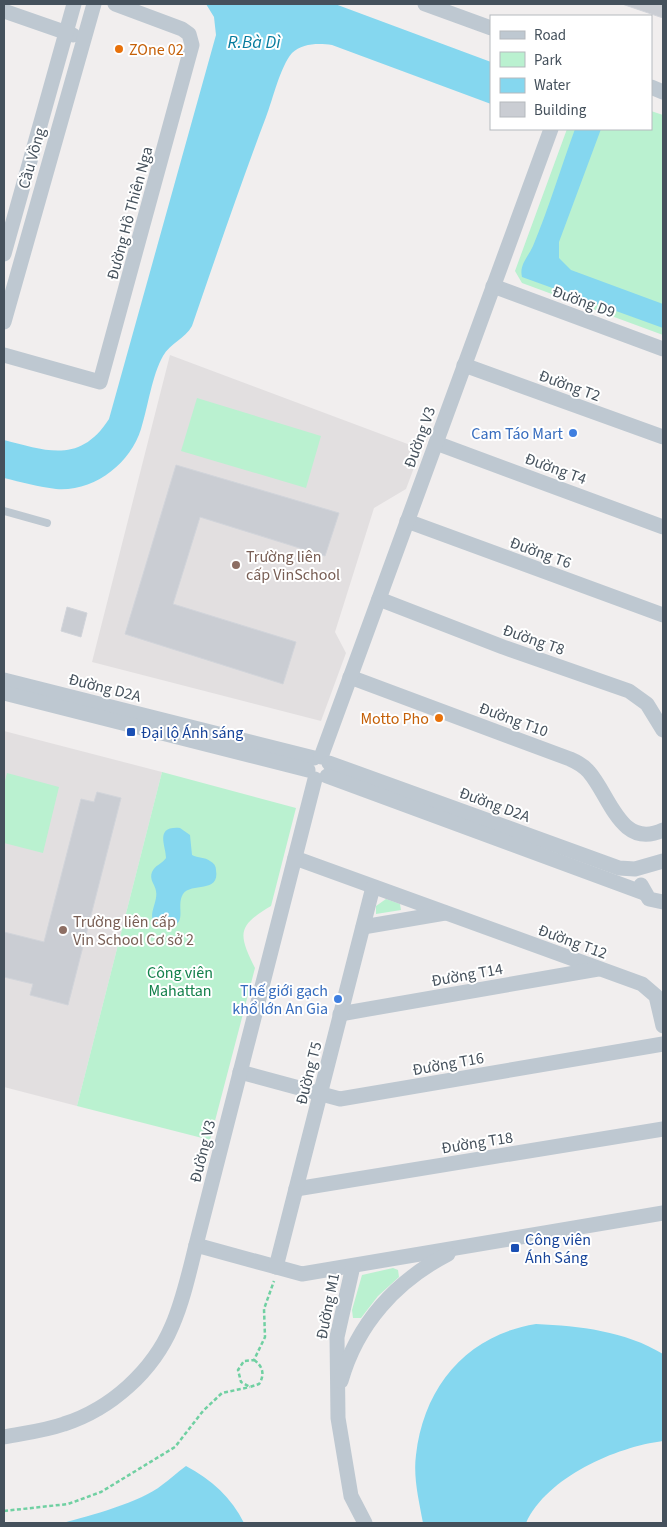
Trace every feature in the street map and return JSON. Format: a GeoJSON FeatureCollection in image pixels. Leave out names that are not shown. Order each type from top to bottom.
{"type":"FeatureCollection","features":[{"type":"Feature","properties":{"kind":"street","name":"Cầu Vồng"},"geometry":{"type":"LineString","coordinates":[[4,254],[74,4]]}},
{"type":"Feature","properties":{"kind":"street","name":"Cầu Vồng"},"geometry":{"type":"LineString","coordinates":[[4,322],[82,38],[94,4]]}},
{"type":"Feature","properties":{"kind":"street","name":"Đường Hồ Thiên Nga"},"geometry":{"type":"LineString","coordinates":[[4,356],[100,382],[192,46],[189,34],[182,29],[115,4]]}},
{"type":"Feature","properties":{"kind":"street"},"geometry":{"type":"LineString","coordinates":[[424,4],[490,28]]}},
{"type":"Feature","properties":{"kind":"street"},"geometry":{"type":"LineString","coordinates":[[4,11],[82,38]]}},
{"type":"Feature","properties":{"kind":"street","name":"Đường V3"},"geometry":{"type":"LineString","coordinates":[[4,1437],[66,1424],[100,1407],[132,1384],[153,1360],[172,1328],[180,1308],[294,858],[319,767],[350,677],[551,130]]}},
{"type":"Feature","properties":{"kind":"street","name":"Đường D9"},"geometry":{"type":"LineString","coordinates":[[494,286],[663,349]]}},
{"type":"Feature","properties":{"kind":"street","name":"Đường T2"},"geometry":{"type":"LineString","coordinates":[[464,365],[663,437]]}},
{"type":"Feature","properties":{"kind":"street","name":"Đường T4"},"geometry":{"type":"LineString","coordinates":[[436,443],[663,527]]}},
{"type":"Feature","properties":{"kind":"street","name":"Đường T6"},"geometry":{"type":"LineString","coordinates":[[407,521],[663,615]]}},
{"type":"Feature","properties":{"kind":"street","name":"Đường T8"},"geometry":{"type":"LineString","coordinates":[[379,599],[503,647],[629,691],[647,704],[663,730]]}},
{"type":"Feature","properties":{"kind":"street","name":"Đường T10"},"geometry":{"type":"LineString","coordinates":[[350,677],[579,763],[594,778],[625,826],[638,833],[652,834],[663,830]]}},
{"type":"Feature","properties":{"kind":"street","name":"Đường D2A"},"geometry":{"type":"LineString","coordinates":[[4,680],[319,767],[621,868],[638,869],[659,861]]}},
{"type":"Feature","properties":{"kind":"street","name":"Đường D2A"},"geometry":{"type":"LineString","coordinates":[[4,693],[319,767],[653,898],[663,911]]}},
{"type":"Feature","properties":{"kind":"street","name":"Đường T12"},"geometry":{"type":"LineString","coordinates":[[294,858],[642,984],[652,991],[659,1002],[663,1026]]}},
{"type":"Feature","properties":{"kind":"street"},"geometry":{"type":"LineString","coordinates":[[653,898],[641,885],[642,876],[659,861]]}},
{"type":"Feature","properties":{"kind":"street","name":"Đường T5"},"geometry":{"type":"LineString","coordinates":[[276,1272],[373,886]]}},
{"type":"Feature","properties":{"kind":"street","name":"Đường T12"},"geometry":{"type":"LineString","coordinates":[[363,927],[446,913]]}},
{"type":"Feature","properties":{"kind":"street","name":"Đường T14"},"geometry":{"type":"LineString","coordinates":[[340,1014],[600,969]]}},
{"type":"Feature","properties":{"kind":"street","name":"Đường T16"},"geometry":{"type":"LineString","coordinates":[[240,1072],[340,1099],[663,1044]]}},
{"type":"Feature","properties":{"kind":"street","name":"Đường T18"},"geometry":{"type":"LineString","coordinates":[[296,1189],[663,1129]]}},
{"type":"Feature","properties":{"kind":"street","name":"Đường M1"},"geometry":{"type":"LineString","coordinates":[[196,1246],[276,1272],[302,1274],[663,1213]]}},
{"type":"Feature","properties":{"kind":"street","name":"Đường M1"},"geometry":{"type":"LineString","coordinates":[[339,1390],[356,1343],[386,1299],[424,1267],[468,1246]]}},
{"type":"Feature","properties":{"kind":"street","name":"Đường M1"},"geometry":{"type":"LineString","coordinates":[[339,1390],[337,1337],[353,1266]]}},
{"type":"Feature","properties":{"kind":"street"},"geometry":{"type":"LineString","coordinates":[[339,1390],[338,1418],[345,1471],[356,1510],[365,1523]]}},
{"type":"Feature","properties":{"kind":"lane"},"geometry":{"type":"LineString","coordinates":[[4,511],[47,523]]}},
{"type":"Feature","properties":{"kind":"path"},"geometry":{"type":"LineString","coordinates":[[254,1360],[264,1337],[264,1310],[276,1272]]}},
{"type":"Feature","properties":{"kind":"path"},"geometry":{"type":"LineString","coordinates":[[250,1387],[241,1382],[238,1370],[244,1361],[254,1360]]}},
{"type":"Feature","properties":{"kind":"path"},"geometry":{"type":"LineString","coordinates":[[4,1510],[68,1504],[101,1492],[175,1447],[203,1411],[222,1393],[259,1384],[263,1373],[261,1367],[254,1360]]}},
{"type":"Feature","properties":{"kind":"shaded area","name":"Trường liên cấp VinSchool"},"geometry":{"type":"Polygon","coordinates":[[[170,355],[421,449],[406,489],[374,508],[335,632],[346,653],[321,721],[92,662],[170,355]]]}},
{"type":"Feature","properties":{"kind":"shaded area","name":"Trường liên cấp Vin School Cơ sở 2"},"geometry":{"type":"Polygon","coordinates":[[[4,731],[162,772],[77,1106],[4,1087],[4,731]]]}},
{"type":"Feature","properties":{"kind":"green space"},"geometry":{"type":"Polygon","coordinates":[[[652,111],[663,115],[663,335],[522,283],[515,271],[567,130],[652,130],[652,111]]]}},
{"type":"Feature","properties":{"kind":"green space"},"geometry":{"type":"Polygon","coordinates":[[[197,398],[321,436],[306,488],[181,451],[197,398]]]}},
{"type":"Feature","properties":{"kind":"green space","name":"Công viên Mahattan"},"geometry":{"type":"Polygon","coordinates":[[[162,772],[296,808],[271,906],[252,919],[244,932],[246,947],[255,968],[210,1140],[77,1106],[162,772]]]}},
{"type":"Feature","properties":{"kind":"green space"},"geometry":{"type":"Polygon","coordinates":[[[7,773],[59,787],[43,853],[4,843],[4,785],[7,773]]]}},
{"type":"Feature","properties":{"kind":"green space"},"geometry":{"type":"Polygon","coordinates":[[[386,899],[400,904],[401,910],[376,914],[376,906],[386,899]]]}},
{"type":"Feature","properties":{"kind":"green space"},"geometry":{"type":"Polygon","coordinates":[[[393,1268],[398,1270],[399,1277],[378,1296],[361,1318],[353,1318],[352,1310],[362,1275],[393,1268]]]}},
{"type":"Feature","properties":{"kind":"water","name":"R.Bà Dì"},"geometry":{"type":"Polygon","coordinates":[[[206,4],[335,4],[490,62],[490,104],[332,45],[311,44],[301,47],[292,53],[280,75],[192,326],[166,352],[159,364],[141,429],[136,442],[128,454],[109,473],[97,481],[70,489],[50,488],[4,478],[4,440],[48,450],[74,448],[86,443],[98,433],[109,419],[216,35],[214,17],[206,4]]]}},
{"type":"Feature","properties":{"kind":"water"},"geometry":{"type":"Polygon","coordinates":[[[575,130],[601,130],[559,242],[559,258],[571,270],[663,304],[663,328],[522,277],[523,265],[539,232],[575,130]]]}},
{"type":"Feature","properties":{"kind":"water"},"geometry":{"type":"Polygon","coordinates":[[[172,828],[180,828],[190,835],[192,855],[213,863],[216,867],[216,877],[214,882],[209,885],[192,889],[183,894],[178,923],[166,928],[154,922],[152,917],[156,891],[151,875],[155,868],[166,858],[164,833],[172,828]]]}},
{"type":"Feature","properties":{"kind":"water"},"geometry":{"type":"Polygon","coordinates":[[[536,1324],[602,1331],[633,1340],[663,1354],[663,1441],[644,1444],[605,1457],[566,1478],[536,1507],[526,1523],[423,1523],[418,1498],[415,1463],[421,1430],[428,1407],[439,1386],[453,1368],[470,1352],[489,1339],[511,1330],[536,1324]]]}},
{"type":"Feature","properties":{"kind":"water"},"geometry":{"type":"Polygon","coordinates":[[[186,1466],[220,1490],[233,1505],[244,1523],[63,1523],[114,1508],[141,1497],[162,1485],[186,1466]]]}},
{"type":"Feature","properties":{"kind":"building"},"geometry":{"type":"Polygon","coordinates":[[[622,4],[663,4],[663,18],[622,4]]]}},
{"type":"Feature","properties":{"kind":"building"},"geometry":{"type":"Polygon","coordinates":[[[176,465],[339,513],[325,556],[200,517],[173,604],[296,642],[283,684],[125,634],[176,465]]]}},
{"type":"Feature","properties":{"kind":"building"},"geometry":{"type":"Polygon","coordinates":[[[67,607],[87,613],[81,637],[61,631],[67,607]]]}},
{"type":"Feature","properties":{"kind":"building"},"geometry":{"type":"Polygon","coordinates":[[[97,792],[121,798],[68,1005],[30,995],[33,984],[4,977],[4,932],[44,942],[81,799],[94,802],[97,792]]]}},
{"type":"Feature","properties":{"kind":"place","name":"ZOne 02"},"geometry":{"type":"Point","coordinates":[119,49]}},
{"type":"Feature","properties":{"kind":"place","name":"Cam Táo Mart"},"geometry":{"type":"Point","coordinates":[573,433]}},
{"type":"Feature","properties":{"kind":"place","name":"Trường liên cấp VinSchool"},"geometry":{"type":"Point","coordinates":[236,565]}},
{"type":"Feature","properties":{"kind":"place","name":"Motto Pho"},"geometry":{"type":"Point","coordinates":[439,718]}},
{"type":"Feature","properties":{"kind":"place","name":"Đại lộ Ánh sáng"},"geometry":{"type":"Point","coordinates":[131,732]}},
{"type":"Feature","properties":{"kind":"place","name":"Trường liên cấp Vin School Cơ sở 2"},"geometry":{"type":"Point","coordinates":[63,930]}},
{"type":"Feature","properties":{"kind":"place","name":"Thế giới gạch khổ lớn An Gia"},"geometry":{"type":"Point","coordinates":[338,999]}},
{"type":"Feature","properties":{"kind":"place","name":"Công viên Ánh Sáng"},"geometry":{"type":"Point","coordinates":[515,1248]}}]}
